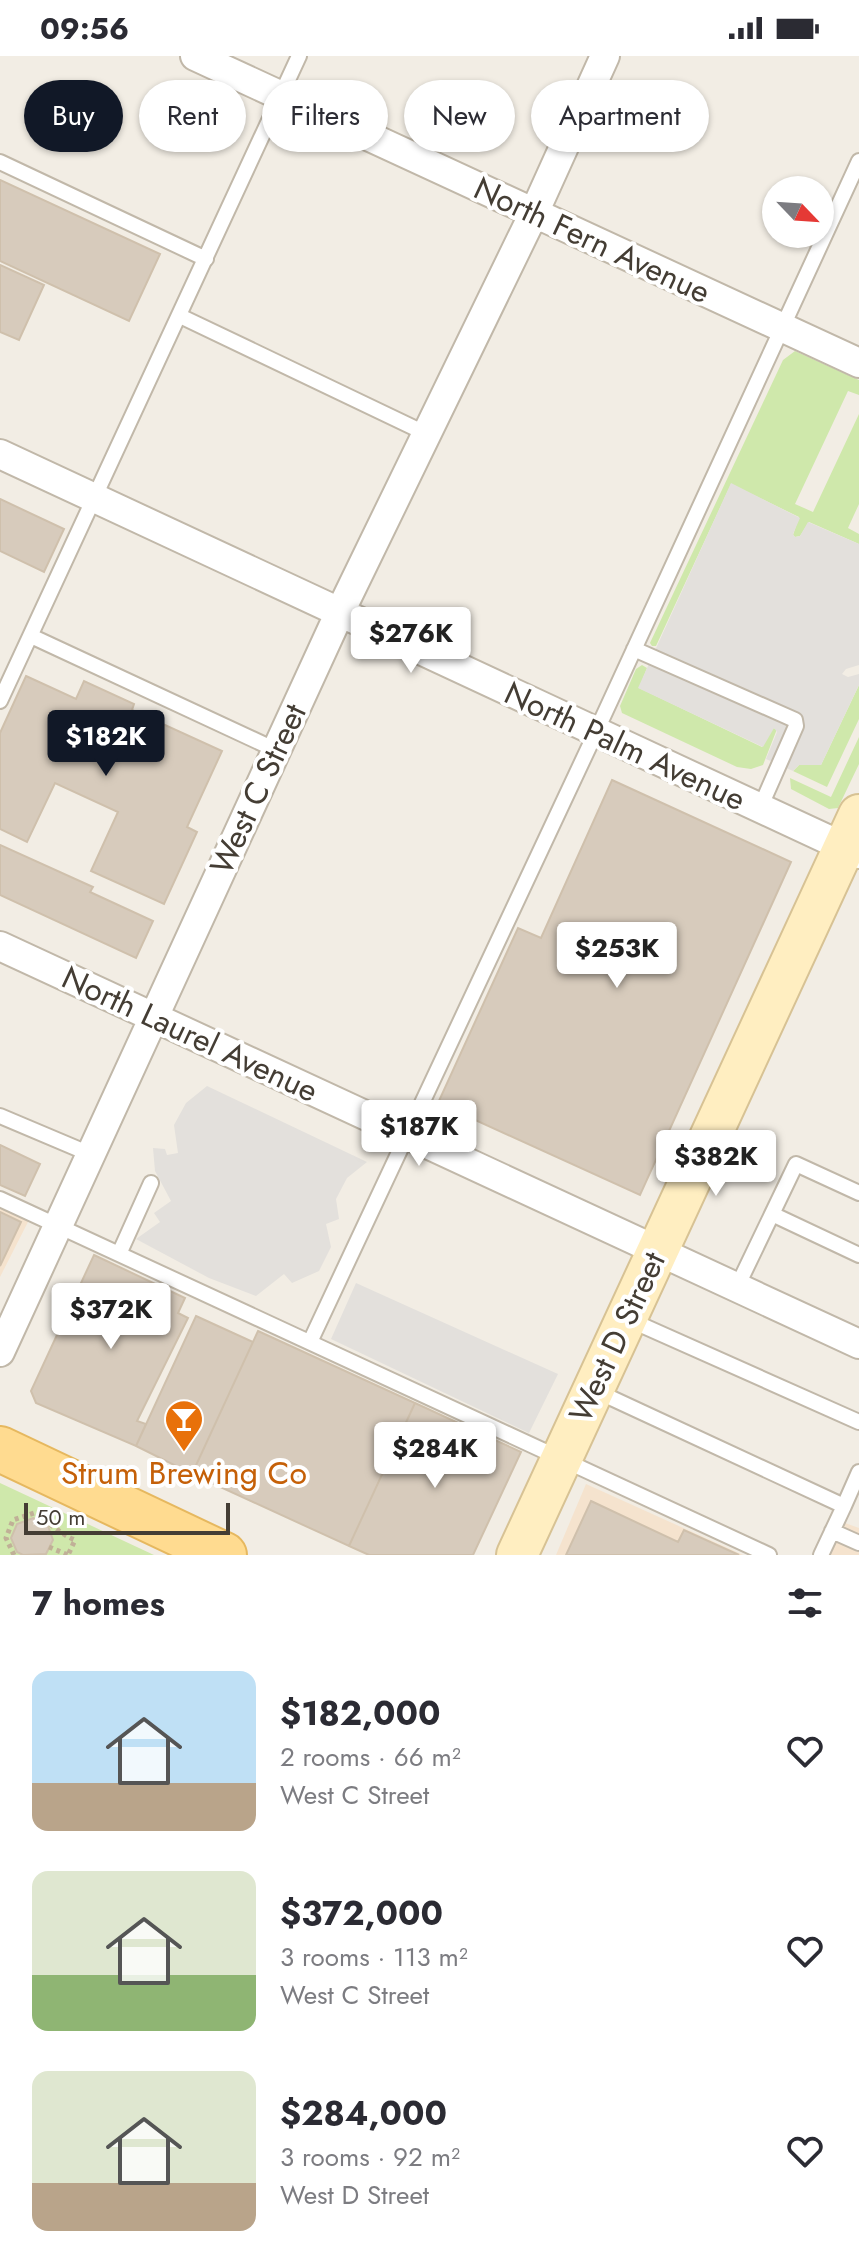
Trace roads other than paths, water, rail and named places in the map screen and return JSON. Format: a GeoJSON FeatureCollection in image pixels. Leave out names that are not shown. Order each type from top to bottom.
{"type":"FeatureCollection","features":[{"type":"Feature","properties":{"kind":"main road","name":"West D Street"},"geometry":{"type":"LineString","coordinates":[[517,1555],[658,1249],[854,839]]}},
{"type":"Feature","properties":{"kind":"main road"},"geometry":{"type":"LineString","coordinates":[[0,1449],[224,1555]]}},
{"type":"Feature","properties":{"kind":"street","name":"North Fern Avenue"},"geometry":{"type":"LineString","coordinates":[[195,56],[262,87]]}},
{"type":"Feature","properties":{"kind":"street","name":"West C Street"},"geometry":{"type":"LineString","coordinates":[[0,1352],[339,614],[534,213],[605,56]]}},
{"type":"Feature","properties":{"kind":"street","name":"North Fern Avenue"},"geometry":{"type":"LineString","coordinates":[[388,145],[859,363]]}},
{"type":"Feature","properties":{"kind":"street","name":"North Palm Avenue"},"geometry":{"type":"LineString","coordinates":[[0,454],[760,808],[854,839]]}},
{"type":"Feature","properties":{"kind":"street","name":"North Laurel Avenue"},"geometry":{"type":"LineString","coordinates":[[0,946],[859,1344]]}},
{"type":"Feature","properties":{"kind":"lane"},"geometry":{"type":"LineString","coordinates":[[288,80],[299,56]]}},
{"type":"Feature","properties":{"kind":"lane"},"geometry":{"type":"LineString","coordinates":[[0,701],[262,137]]}},
{"type":"Feature","properties":{"kind":"lane"},"geometry":{"type":"LineString","coordinates":[[310,1342],[409,1135],[859,161]]}},
{"type":"Feature","properties":{"kind":"lane"},"geometry":{"type":"LineString","coordinates":[[0,162],[206,259]]}},
{"type":"Feature","properties":{"kind":"lane"},"geometry":{"type":"LineString","coordinates":[[180,316],[427,434]]}},
{"type":"Feature","properties":{"kind":"lane"},"geometry":{"type":"LineString","coordinates":[[31,636],[276,750]]}},
{"type":"Feature","properties":{"kind":"lane"},"geometry":{"type":"LineString","coordinates":[[634,649],[795,720],[796,726],[760,808]]}},
{"type":"Feature","properties":{"kind":"lane"},"geometry":{"type":"LineString","coordinates":[[0,1116],[90,1154]]}},
{"type":"Feature","properties":{"kind":"lane"},"geometry":{"type":"LineString","coordinates":[[737,1287],[796,1164],[859,1193]]}},
{"type":"Feature","properties":{"kind":"lane"},"geometry":{"type":"LineString","coordinates":[[119,1254],[151,1183]]}},
{"type":"Feature","properties":{"kind":"lane"},"geometry":{"type":"LineString","coordinates":[[0,1199],[769,1555]]}},
{"type":"Feature","properties":{"kind":"lane"},"geometry":{"type":"LineString","coordinates":[[772,1214],[859,1255]]}},
{"type":"Feature","properties":{"kind":"lane"},"geometry":{"type":"LineString","coordinates":[[626,1318],[859,1422]]}},
{"type":"Feature","properties":{"kind":"lane"},"geometry":{"type":"LineString","coordinates":[[593,1389],[844,1506]]}},
{"type":"Feature","properties":{"kind":"lane"},"geometry":{"type":"LineString","coordinates":[[821,1555],[859,1472]]}},
{"type":"Feature","properties":{"kind":"lane"},"geometry":{"type":"LineString","coordinates":[[832,1531],[859,1543]]}},
{"type":"Feature","properties":{"kind":"place","name":"Strum Brewing Co"},"geometry":{"type":"Point","coordinates":[184,1453]}}]}
